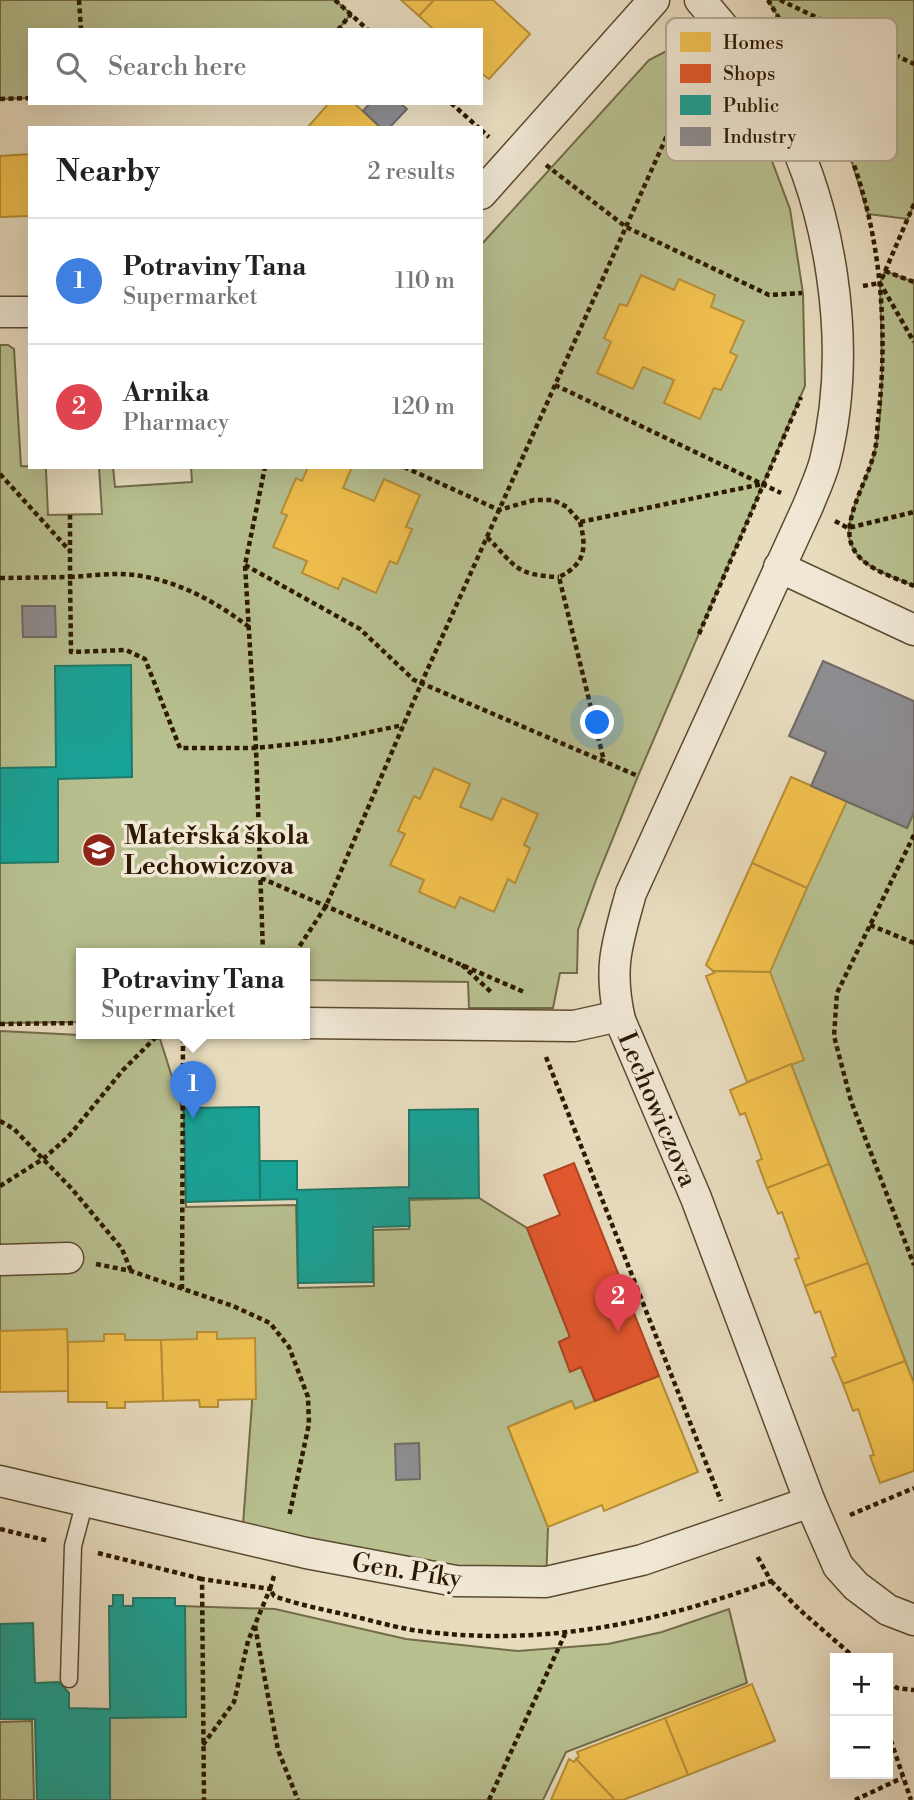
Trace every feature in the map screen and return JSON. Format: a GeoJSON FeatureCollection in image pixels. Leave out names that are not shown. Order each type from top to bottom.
{"type":"FeatureCollection","features":[{"type":"Feature","properties":{"kind":"street"},"geometry":{"type":"LineString","coordinates":[[483,192],[652,2]]}},
{"type":"Feature","properties":{"kind":"street","name":"Lechowiczova"},"geometry":{"type":"LineString","coordinates":[[803,161],[821,222],[839,338],[835,413],[827,450],[808,506],[631,893],[614,957],[614,996],[619,1016],[696,1198],[816,1515],[838,1566],[856,1586],[888,1610],[914,1620]]}},
{"type":"Feature","properties":{"kind":"street"},"geometry":{"type":"LineString","coordinates":[[0,312],[28,312]]}},
{"type":"Feature","properties":{"kind":"street"},"geometry":{"type":"LineString","coordinates":[[779,567],[914,630]]}},
{"type":"Feature","properties":{"kind":"street"},"geometry":{"type":"LineString","coordinates":[[310,1023],[574,1026],[619,1016]]}},
{"type":"Feature","properties":{"kind":"street"},"geometry":{"type":"LineString","coordinates":[[0,1259],[68,1258]]}},
{"type":"Feature","properties":{"kind":"street","name":"Gen. Píky"},"geometry":{"type":"LineString","coordinates":[[0,1481],[283,1548],[456,1581],[546,1582],[642,1560],[736,1527],[816,1515]]}},
{"type":"Feature","properties":{"kind":"lane"},"geometry":{"type":"LineString","coordinates":[[69,1679],[73,1546],[85,1501]]}},
{"type":"Feature","properties":{"kind":"path"},"geometry":{"type":"LineString","coordinates":[[79,0],[81,28]]}},
{"type":"Feature","properties":{"kind":"path"},"geometry":{"type":"LineString","coordinates":[[335,0],[366,28]]}},
{"type":"Feature","properties":{"kind":"path"},"geometry":{"type":"LineString","coordinates":[[780,0],[818,18]]}},
{"type":"Feature","properties":{"kind":"path"},"geometry":{"type":"LineString","coordinates":[[652,2],[669,18]]}},
{"type":"Feature","properties":{"kind":"path"},"geometry":{"type":"LineString","coordinates":[[340,28],[351,14]]}},
{"type":"Feature","properties":{"kind":"path"},"geometry":{"type":"LineString","coordinates":[[897,56],[914,64]]}},
{"type":"Feature","properties":{"kind":"path"},"geometry":{"type":"LineString","coordinates":[[0,99],[28,98]]}},
{"type":"Feature","properties":{"kind":"path"},"geometry":{"type":"LineString","coordinates":[[454,105],[477,126]]}},
{"type":"Feature","properties":{"kind":"path"},"geometry":{"type":"LineString","coordinates":[[298,948],[326,906],[421,684],[666,137]]}},
{"type":"Feature","properties":{"kind":"path"},"geometry":{"type":"LineString","coordinates":[[524,147],[626,227],[769,295],[880,284]]}},
{"type":"Feature","properties":{"kind":"path"},"geometry":{"type":"LineString","coordinates":[[880,284],[914,204]]}},
{"type":"Feature","properties":{"kind":"path"},"geometry":{"type":"LineString","coordinates":[[886,271],[914,282]]}},
{"type":"Feature","properties":{"kind":"path"},"geometry":{"type":"LineString","coordinates":[[802,281],[804,306]]}},
{"type":"Feature","properties":{"kind":"path"},"geometry":{"type":"LineString","coordinates":[[880,284],[914,342]]}},
{"type":"Feature","properties":{"kind":"path"},"geometry":{"type":"LineString","coordinates":[[699,634],[806,386],[837,365]]}},
{"type":"Feature","properties":{"kind":"path"},"geometry":{"type":"LineString","coordinates":[[555,385],[808,506],[848,528],[914,512]]}},
{"type":"Feature","properties":{"kind":"path"},"geometry":{"type":"LineString","coordinates":[[263,948],[256,748],[245,565],[265,469]]}},
{"type":"Feature","properties":{"kind":"path"},"geometry":{"type":"LineString","coordinates":[[408,469],[499,510],[534,500],[553,500],[567,507],[580,522],[584,552],[571,571],[559,577],[532,576],[513,566],[487,537]]}},
{"type":"Feature","properties":{"kind":"path"},"geometry":{"type":"LineString","coordinates":[[0,474],[70,551]]}},
{"type":"Feature","properties":{"kind":"path"},"geometry":{"type":"LineString","coordinates":[[580,522],[762,484]]}},
{"type":"Feature","properties":{"kind":"path"},"geometry":{"type":"LineString","coordinates":[[70,515],[71,652],[126,650],[145,659],[180,748],[256,748],[332,740],[403,725]]}},
{"type":"Feature","properties":{"kind":"path"},"geometry":{"type":"LineString","coordinates":[[245,565],[360,629],[421,684],[638,776]]}},
{"type":"Feature","properties":{"kind":"path"},"geometry":{"type":"LineString","coordinates":[[0,578],[118,574],[142,576],[188,589],[249,627]]}},
{"type":"Feature","properties":{"kind":"path"},"geometry":{"type":"LineString","coordinates":[[559,577],[604,761]]}},
{"type":"Feature","properties":{"kind":"path"},"geometry":{"type":"LineString","coordinates":[[914,835],[837,993],[834,1036],[851,1101],[914,1265]]}},
{"type":"Feature","properties":{"kind":"path"},"geometry":{"type":"LineString","coordinates":[[261,878],[532,995]]}},
{"type":"Feature","properties":{"kind":"path"},"geometry":{"type":"LineString","coordinates":[[870,925],[914,943]]}},
{"type":"Feature","properties":{"kind":"path"},"geometry":{"type":"LineString","coordinates":[[0,1024],[76,1023]]}},
{"type":"Feature","properties":{"kind":"path"},"geometry":{"type":"LineString","coordinates":[[518,1025],[543,1048],[736,1527],[771,1580],[801,1611],[849,1653]]}},
{"type":"Feature","properties":{"kind":"path"},"geometry":{"type":"LineString","coordinates":[[0,1186],[43,1159],[68,1137],[123,1070],[154,1039]]}},
{"type":"Feature","properties":{"kind":"path"},"geometry":{"type":"LineString","coordinates":[[182,1289],[183,1039]]}},
{"type":"Feature","properties":{"kind":"path"},"geometry":{"type":"LineString","coordinates":[[0,1121],[14,1129],[72,1189],[122,1249],[131,1271]]}},
{"type":"Feature","properties":{"kind":"path"},"geometry":{"type":"LineString","coordinates":[[68,1258],[131,1271],[233,1306],[270,1323],[289,1347],[308,1397],[309,1424],[283,1548],[248,1641],[234,1702],[203,1745]]}},
{"type":"Feature","properties":{"kind":"path"},"geometry":{"type":"LineString","coordinates":[[816,1515],[914,1488]]}},
{"type":"Feature","properties":{"kind":"path"},"geometry":{"type":"LineString","coordinates":[[0,1529],[202,1579],[270,1588]]}},
{"type":"Feature","properties":{"kind":"path"},"geometry":{"type":"LineString","coordinates":[[202,1579],[204,1800]]}},
{"type":"Feature","properties":{"kind":"path"},"geometry":{"type":"LineString","coordinates":[[270,1588],[274,1596],[283,1600],[418,1631],[466,1635],[565,1634],[664,1616],[714,1602],[771,1580]]}},
{"type":"Feature","properties":{"kind":"path"},"geometry":{"type":"LineString","coordinates":[[255,1625],[278,1750],[298,1800]]}},
{"type":"Feature","properties":{"kind":"path"},"geometry":{"type":"LineString","coordinates":[[489,1800],[565,1634]]}},
{"type":"Feature","properties":{"kind":"path"},"geometry":{"type":"LineString","coordinates":[[893,1685],[914,1690]]}},
{"type":"Feature","properties":{"kind":"path"},"geometry":{"type":"LineString","coordinates":[[893,1748],[911,1800]]}},
{"type":"Feature","properties":{"kind":"path"},"geometry":{"type":"LineString","coordinates":[[878,1789],[902,1778]]}},
{"type":"Feature","properties":{"kind":"green space"},"geometry":{"type":"Polygon","coordinates":[[[0,0],[335,0],[351,14],[340,28],[28,28],[28,98],[0,99],[0,0]]]}},
{"type":"Feature","properties":{"kind":"green space"},"geometry":{"type":"Polygon","coordinates":[[[768,0],[914,0],[914,204],[908,219],[868,214],[852,161],[897,161],[897,18],[779,18],[768,0]]]}},
{"type":"Feature","properties":{"kind":"green space"},"geometry":{"type":"Polygon","coordinates":[[[666,51],[666,161],[772,161],[790,209],[803,293],[805,386],[596,880],[578,930],[577,973],[560,973],[553,1008],[469,1008],[468,982],[310,980],[310,948],[76,948],[76,1022],[0,1023],[0,345],[8,345],[14,349],[21,466],[46,470],[48,515],[102,514],[99,469],[113,469],[115,487],[192,482],[191,469],[483,469],[483,243],[649,60],[666,51]]]}},
{"type":"Feature","properties":{"kind":"green space"},"geometry":{"type":"Polygon","coordinates":[[[885,271],[914,282],[914,586],[886,574],[860,558],[850,541],[849,532],[853,510],[871,465],[878,435],[882,370],[880,283],[885,271]]]}},
{"type":"Feature","properties":{"kind":"green space"},"geometry":{"type":"Polygon","coordinates":[[[844,800],[907,828],[914,812],[914,1384],[791,1064],[769,970],[844,800]]]}},
{"type":"Feature","properties":{"kind":"green space"},"geometry":{"type":"Polygon","coordinates":[[[0,1031],[76,1035],[76,1039],[160,1039],[184,1115],[186,1207],[296,1205],[298,1288],[374,1286],[373,1230],[409,1229],[409,1200],[479,1198],[527,1228],[570,1337],[559,1342],[570,1371],[581,1367],[595,1401],[575,1409],[571,1401],[508,1427],[548,1527],[546,1582],[242,1538],[252,1403],[251,1342],[65,1343],[0,1332],[0,1031]]]}},
{"type":"Feature","properties":{"kind":"green space"},"geometry":{"type":"Polygon","coordinates":[[[180,1606],[275,1609],[406,1639],[518,1651],[608,1644],[662,1632],[729,1609],[747,1683],[566,1752],[543,1800],[110,1800],[107,1718],[182,1716],[180,1606]]]}},
{"type":"Feature","properties":{"kind":"green space"},"geometry":{"type":"Polygon","coordinates":[[[32,1721],[34,1800],[0,1800],[0,1722],[32,1721]]]}},
{"type":"Feature","properties":{"kind":"building: Homes"},"geometry":{"type":"Polygon","coordinates":[[[401,0],[434,0],[419,16],[401,0]]]}},
{"type":"Feature","properties":{"kind":"building: Homes"},"geometry":{"type":"Polygon","coordinates":[[[434,0],[493,0],[530,34],[489,79],[483,74],[483,28],[432,28],[419,16],[434,0]]]}},
{"type":"Feature","properties":{"kind":"building: Homes"},"geometry":{"type":"Polygon","coordinates":[[[327,105],[356,105],[379,126],[309,126],[327,105]]]}},
{"type":"Feature","properties":{"kind":"building: Homes"},"geometry":{"type":"Polygon","coordinates":[[[28,154],[28,216],[0,217],[0,156],[28,154]]]}},
{"type":"Feature","properties":{"kind":"building: Homes"},"geometry":{"type":"Polygon","coordinates":[[[641,275],[674,290],[679,279],[715,295],[711,307],[744,321],[730,352],[737,356],[721,390],[714,388],[700,419],[664,403],[674,380],[643,367],[633,389],[597,373],[611,342],[604,338],[620,304],[627,306],[641,275]]]}},
{"type":"Feature","properties":{"kind":"building: Homes"},"geometry":{"type":"Polygon","coordinates":[[[307,469],[351,469],[343,488],[374,501],[384,479],[420,495],[406,527],[412,529],[397,564],[390,561],[376,593],[343,578],[338,589],[302,573],[307,561],[273,547],[287,515],[281,513],[296,478],[302,481],[307,469]]]}},
{"type":"Feature","properties":{"kind":"building: Homes"},"geometry":{"type":"Polygon","coordinates":[[[434,768],[470,784],[460,807],[492,820],[502,798],[538,814],[524,845],[530,848],[515,883],[508,879],[494,912],[460,897],[455,908],[419,892],[424,880],[390,865],[405,834],[398,831],[414,796],[420,799],[434,768]]]}},
{"type":"Feature","properties":{"kind":"building: Homes"},"geometry":{"type":"Polygon","coordinates":[[[791,777],[847,801],[807,888],[752,863],[791,777]]]}},
{"type":"Feature","properties":{"kind":"building: Homes"},"geometry":{"type":"Polygon","coordinates":[[[752,863],[807,888],[770,972],[713,971],[706,965],[752,863]]]}},
{"type":"Feature","properties":{"kind":"building: Homes"},"geometry":{"type":"Polygon","coordinates":[[[713,971],[770,972],[804,1060],[747,1082],[706,976],[714,973],[713,971]]]}},
{"type":"Feature","properties":{"kind":"building: Homes"},"geometry":{"type":"Polygon","coordinates":[[[791,1064],[829,1164],[767,1188],[757,1161],[762,1159],[745,1113],[740,1115],[730,1090],[791,1064]]]}},
{"type":"Feature","properties":{"kind":"building: Homes"},"geometry":{"type":"Polygon","coordinates":[[[829,1164],[868,1263],[805,1286],[795,1259],[799,1258],[782,1212],[778,1214],[767,1188],[829,1164]]]}},
{"type":"Feature","properties":{"kind":"building: Homes"},"geometry":{"type":"Polygon","coordinates":[[[868,1263],[905,1361],[843,1384],[832,1358],[836,1356],[820,1311],[815,1313],[805,1286],[868,1263]]]}},
{"type":"Feature","properties":{"kind":"building: Homes"},"geometry":{"type":"Polygon","coordinates":[[[67,1329],[69,1391],[0,1392],[0,1331],[67,1329]]]}},
{"type":"Feature","properties":{"kind":"building: Homes"},"geometry":{"type":"Polygon","coordinates":[[[197,1332],[217,1332],[217,1339],[255,1338],[256,1399],[218,1400],[218,1407],[200,1407],[199,1400],[163,1401],[161,1340],[197,1339],[197,1332]]]}},
{"type":"Feature","properties":{"kind":"building: Homes"},"geometry":{"type":"Polygon","coordinates":[[[104,1334],[125,1334],[125,1340],[161,1340],[163,1401],[125,1402],[125,1408],[107,1408],[107,1402],[68,1402],[68,1342],[104,1341],[104,1334]]]}},
{"type":"Feature","properties":{"kind":"building: Homes"},"geometry":{"type":"Polygon","coordinates":[[[905,1361],[914,1384],[914,1471],[880,1483],[870,1456],[874,1455],[858,1409],[853,1411],[843,1384],[905,1361]]]}},
{"type":"Feature","properties":{"kind":"building: Homes"},"geometry":{"type":"Polygon","coordinates":[[[659,1376],[698,1472],[604,1511],[602,1505],[548,1527],[508,1427],[572,1401],[575,1409],[659,1376]]]}},
{"type":"Feature","properties":{"kind":"building: Homes"},"geometry":{"type":"Polygon","coordinates":[[[752,1684],[775,1741],[688,1775],[665,1718],[752,1684]]]}},
{"type":"Feature","properties":{"kind":"building: Homes"},"geometry":{"type":"Polygon","coordinates":[[[665,1718],[688,1775],[623,1800],[615,1800],[576,1759],[579,1757],[577,1752],[665,1718]]]}},
{"type":"Feature","properties":{"kind":"building: Homes"},"geometry":{"type":"Polygon","coordinates":[[[569,1759],[574,1762],[576,1759],[615,1800],[551,1800],[569,1759]]]}},
{"type":"Feature","properties":{"kind":"building: Shops"},"geometry":{"type":"Polygon","coordinates":[[[574,1163],[659,1376],[595,1401],[581,1367],[570,1372],[559,1342],[570,1337],[527,1228],[560,1215],[544,1175],[574,1163]]]}},
{"type":"Feature","properties":{"kind":"building: Public"},"geometry":{"type":"Polygon","coordinates":[[[131,665],[132,777],[58,779],[58,862],[0,863],[0,768],[56,767],[55,666],[131,665]]]}},
{"type":"Feature","properties":{"kind":"building: Public"},"geometry":{"type":"Polygon","coordinates":[[[259,1107],[260,1200],[186,1202],[184,1108],[259,1107]]]}},
{"type":"Feature","properties":{"kind":"building: Public"},"geometry":{"type":"Polygon","coordinates":[[[478,1109],[479,1198],[409,1198],[410,1226],[373,1227],[373,1282],[298,1283],[297,1199],[260,1200],[260,1161],[297,1161],[297,1190],[409,1187],[409,1110],[478,1109]]]}},
{"type":"Feature","properties":{"kind":"building: Public"},"geometry":{"type":"Polygon","coordinates":[[[113,1595],[123,1595],[123,1606],[133,1606],[133,1598],[175,1598],[175,1606],[185,1606],[186,1717],[110,1718],[110,1800],[37,1800],[35,1719],[0,1719],[0,1624],[33,1623],[35,1683],[59,1682],[69,1693],[69,1708],[110,1709],[109,1606],[113,1606],[113,1595]]]}},
{"type":"Feature","properties":{"kind":"building: Industry"},"geometry":{"type":"Polygon","coordinates":[[[368,105],[402,105],[407,109],[391,126],[379,126],[363,111],[368,105]]]}},
{"type":"Feature","properties":{"kind":"building: Industry"},"geometry":{"type":"Polygon","coordinates":[[[22,606],[55,606],[56,637],[23,637],[22,606]]]}},
{"type":"Feature","properties":{"kind":"building: Industry"},"geometry":{"type":"Polygon","coordinates":[[[823,661],[914,701],[914,812],[907,828],[811,786],[826,752],[789,736],[823,661]]]}},
{"type":"Feature","properties":{"kind":"building: Industry"},"geometry":{"type":"Polygon","coordinates":[[[419,1443],[420,1479],[396,1480],[395,1444],[419,1443]]]}},
{"type":"Feature","properties":{"kind":"place","name":"Mateřská škola Lechowiczova"},"geometry":{"type":"Point","coordinates":[99,850]}},
{"type":"Feature","properties":{"kind":"place","name":"Potraviny Tana"},"geometry":{"type":"Point","coordinates":[193,1119]}},
{"type":"Feature","properties":{"kind":"place","name":"Arnika"},"geometry":{"type":"Point","coordinates":[618,1332]}}]}
